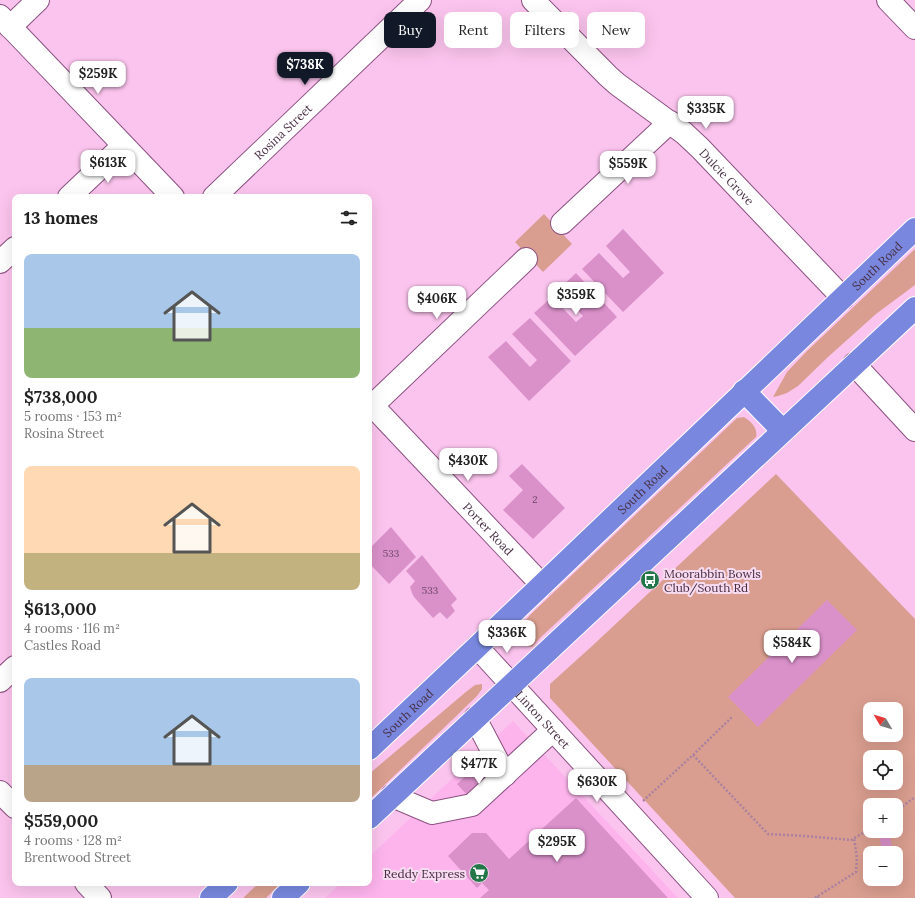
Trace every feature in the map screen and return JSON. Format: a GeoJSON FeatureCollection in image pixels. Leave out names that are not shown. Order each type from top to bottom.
{"type":"FeatureCollection","features":[{"type":"Feature","properties":{"kind":"highway","name":"South Road"},"geometry":{"type":"LineString","coordinates":[[372,746],[915,229]]}},
{"type":"Feature","properties":{"kind":"highway"},"geometry":{"type":"LineString","coordinates":[[372,815],[915,308]]}},
{"type":"Feature","properties":{"kind":"highway"},"geometry":{"type":"LineString","coordinates":[[744,391],[783,431]]}},
{"type":"Feature","properties":{"kind":"highway"},"geometry":{"type":"LineString","coordinates":[[211,898],[224,886]]}},
{"type":"Feature","properties":{"kind":"highway"},"geometry":{"type":"LineString","coordinates":[[284,898],[296,886]]}},
{"type":"Feature","properties":{"kind":"street"},"geometry":{"type":"LineString","coordinates":[[38,0],[5,21],[170,194]]}},
{"type":"Feature","properties":{"kind":"street","name":"Rosina Street"},"geometry":{"type":"LineString","coordinates":[[217,194],[420,0]]}},
{"type":"Feature","properties":{"kind":"street","name":"Dulcie Grove"},"geometry":{"type":"LineString","coordinates":[[533,0],[617,84],[670,122],[700,148],[843,298]]}},
{"type":"Feature","properties":{"kind":"street"},"geometry":{"type":"LineString","coordinates":[[888,0],[915,28]]}},
{"type":"Feature","properties":{"kind":"street"},"geometry":{"type":"LineString","coordinates":[[562,223],[670,122]]}},
{"type":"Feature","properties":{"kind":"street"},"geometry":{"type":"LineString","coordinates":[[72,194],[123,146]]}},
{"type":"Feature","properties":{"kind":"street"},"geometry":{"type":"LineString","coordinates":[[0,262],[12,251]]}},
{"type":"Feature","properties":{"kind":"street"},"geometry":{"type":"LineString","coordinates":[[372,402],[526,259]]}},
{"type":"Feature","properties":{"kind":"street"},"geometry":{"type":"LineString","coordinates":[[854,364],[915,430]]}},
{"type":"Feature","properties":{"kind":"street","name":"Porter Road"},"geometry":{"type":"LineString","coordinates":[[372,406],[542,585]]}},
{"type":"Feature","properties":{"kind":"street","name":"Linton Street"},"geometry":{"type":"LineString","coordinates":[[477,647],[707,898]]}},
{"type":"Feature","properties":{"kind":"street"},"geometry":{"type":"LineString","coordinates":[[0,681],[12,670]]}},
{"type":"Feature","properties":{"kind":"street"},"geometry":{"type":"LineString","coordinates":[[475,718],[505,775]]}},
{"type":"Feature","properties":{"kind":"street"},"geometry":{"type":"LineString","coordinates":[[392,796],[432,813],[472,805],[554,730]]}},
{"type":"Feature","properties":{"kind":"street"},"geometry":{"type":"LineString","coordinates":[[0,792],[12,804]]}},
{"type":"Feature","properties":{"kind":"street"},"geometry":{"type":"LineString","coordinates":[[89,886],[100,898]]}},
{"type":"Feature","properties":{"kind":"path"},"geometry":{"type":"LineString","coordinates":[[643,801],[733,716]]}},
{"type":"Feature","properties":{"kind":"path"},"geometry":{"type":"LineString","coordinates":[[693,755],[768,834],[851,840],[863,833]]}},
{"type":"Feature","properties":{"kind":"path"},"geometry":{"type":"LineString","coordinates":[[903,806],[915,797]]}},
{"type":"Feature","properties":{"kind":"path"},"geometry":{"type":"LineString","coordinates":[[817,897],[856,872],[858,858],[854,838]]}},
{"type":"Feature","properties":{"kind":"shaded area"},"geometry":{"type":"Polygon","coordinates":[[[544,214],[572,244],[543,272],[515,242],[544,214]]]}},
{"type":"Feature","properties":{"kind":"shaded area"},"geometry":{"type":"Polygon","coordinates":[[[915,249],[915,285],[876,314],[798,386],[787,393],[773,397],[787,372],[807,351],[915,249]]]}},
{"type":"Feature","properties":{"kind":"shaded area"},"geometry":{"type":"Polygon","coordinates":[[[744,417],[754,426],[756,437],[532,647],[525,646],[518,641],[519,633],[530,615],[737,418],[744,417]]]}},
{"type":"Feature","properties":{"kind":"shaded area"},"geometry":{"type":"Polygon","coordinates":[[[776,474],[915,619],[915,898],[735,898],[550,698],[550,684],[776,474]]]}},
{"type":"Feature","properties":{"kind":"shaded area"},"geometry":{"type":"Polygon","coordinates":[[[482,684],[482,689],[477,696],[372,797],[372,771],[475,685],[482,684]]]}},
{"type":"Feature","properties":{"kind":"shaded area"},"geometry":{"type":"Polygon","coordinates":[[[513,721],[678,898],[325,898],[338,886],[372,886],[372,854],[513,721]]]}},
{"type":"Feature","properties":{"kind":"shaded area"},"geometry":{"type":"Polygon","coordinates":[[[256,886],[278,886],[266,898],[243,898],[256,886]]]}},
{"type":"Feature","properties":{"kind":"building"},"geometry":{"type":"Polygon","coordinates":[[[623,229],[664,273],[623,312],[582,269],[599,253],[623,278],[630,272],[606,246],[623,229]]]}},
{"type":"Feature","properties":{"kind":"building"},"geometry":{"type":"Polygon","coordinates":[[[576,273],[617,317],[575,356],[534,313],[552,297],[576,322],[583,316],[558,290],[576,273]]]}},
{"type":"Feature","properties":{"kind":"building"},"geometry":{"type":"Polygon","coordinates":[[[530,318],[571,361],[529,401],[488,357],[506,341],[530,367],[537,360],[512,334],[530,318]]]}},
{"type":"Feature","properties":{"kind":"building"},"geometry":{"type":"Polygon","coordinates":[[[522,464],[565,508],[533,539],[503,510],[523,490],[509,476],[522,464]]]}},
{"type":"Feature","properties":{"kind":"building"},"geometry":{"type":"Polygon","coordinates":[[[391,527],[416,557],[389,584],[372,566],[372,546],[391,527]]]}},
{"type":"Feature","properties":{"kind":"building"},"geometry":{"type":"Polygon","coordinates":[[[422,555],[457,599],[451,605],[455,611],[447,619],[440,612],[433,618],[412,593],[410,587],[415,581],[406,571],[422,555]]]}},
{"type":"Feature","properties":{"kind":"building"},"geometry":{"type":"Polygon","coordinates":[[[827,600],[857,630],[758,727],[728,697],[827,600]]]}},
{"type":"Feature","properties":{"kind":"building"},"geometry":{"type":"Polygon","coordinates":[[[480,763],[502,786],[479,808],[457,784],[480,763]]]}},
{"type":"Feature","properties":{"kind":"building"},"geometry":{"type":"Polygon","coordinates":[[[576,798],[668,898],[480,898],[489,890],[482,883],[477,888],[448,856],[472,833],[486,833],[509,859],[576,798]]]}},
{"type":"Feature","properties":{"kind":"building"},"geometry":{"type":"Polygon","coordinates":[[[880,838],[890,838],[892,846],[881,846],[880,838]]]}},
{"type":"Feature","properties":{"kind":"place","name":"Moorabbin Bowls Club/South Rd"},"geometry":{"type":"Point","coordinates":[650,580]}},
{"type":"Feature","properties":{"kind":"place","name":"Reddy Express"},"geometry":{"type":"Point","coordinates":[479,873]}}]}
